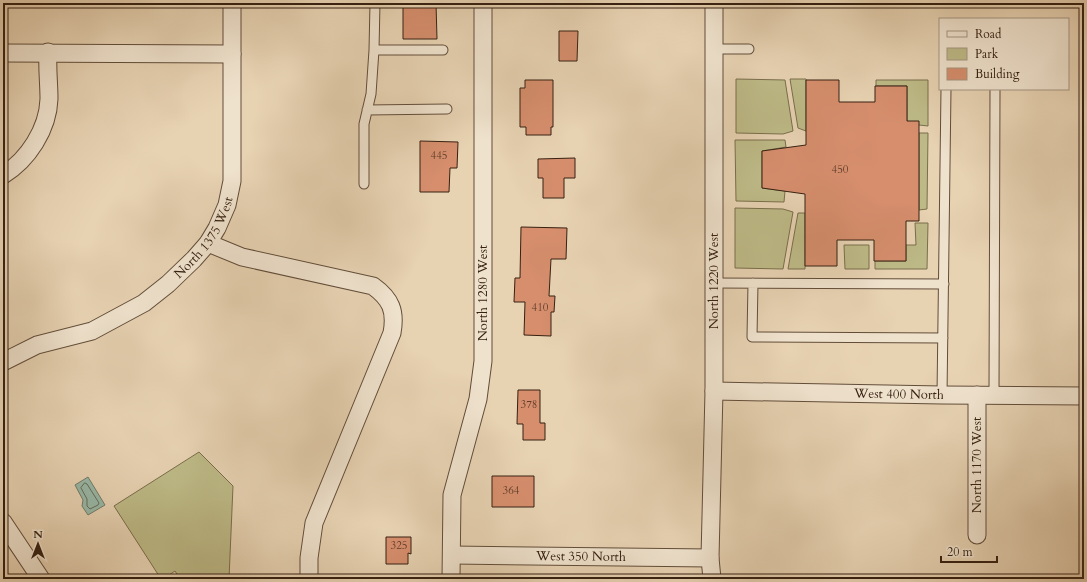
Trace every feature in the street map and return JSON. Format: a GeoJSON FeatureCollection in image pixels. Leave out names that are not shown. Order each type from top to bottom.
{"type":"FeatureCollection","features":[{"type":"Feature","properties":{"kind":"street","name":"North 1375 West"},"geometry":{"type":"LineString","coordinates":[[3,362],[37,346],[92,331],[144,303],[168,284],[208,243],[217,228],[227,205],[232,181],[232,3]]}},
{"type":"Feature","properties":{"kind":"street","name":"North 1280 West"},"geometry":{"type":"LineString","coordinates":[[451,579],[452,495],[478,400],[483,361],[483,3]]}},
{"type":"Feature","properties":{"kind":"street","name":"North 1220 West"},"geometry":{"type":"LineString","coordinates":[[712,579],[710,558],[714,391],[714,3]]}},
{"type":"Feature","properties":{"kind":"street"},"geometry":{"type":"LineString","coordinates":[[3,175],[11,171],[28,153],[38,138],[46,118],[49,100],[46,70],[48,52]]}},
{"type":"Feature","properties":{"kind":"street"},"geometry":{"type":"LineString","coordinates":[[3,53],[232,54]]}},
{"type":"Feature","properties":{"kind":"street"},"geometry":{"type":"LineString","coordinates":[[208,243],[242,257],[373,286],[383,293],[392,309],[394,320],[392,333],[314,524],[309,558],[309,579]]}},
{"type":"Feature","properties":{"kind":"street","name":"West 400 North"},"geometry":{"type":"LineString","coordinates":[[714,391],[1084,396]]}},
{"type":"Feature","properties":{"kind":"street","name":"North 1170 West"},"geometry":{"type":"LineString","coordinates":[[977,395],[977,535]]}},
{"type":"Feature","properties":{"kind":"street"},"geometry":{"type":"LineString","coordinates":[[3,522],[41,579]]}},
{"type":"Feature","properties":{"kind":"street","name":"West 350 North"},"geometry":{"type":"LineString","coordinates":[[452,555],[710,558]]}},
{"type":"Feature","properties":{"kind":"lane"},"geometry":{"type":"LineString","coordinates":[[364,184],[364,124],[371,94],[375,3]]}},
{"type":"Feature","properties":{"kind":"lane"},"geometry":{"type":"LineString","coordinates":[[714,49],[749,49]]}},
{"type":"Feature","properties":{"kind":"lane"},"geometry":{"type":"LineString","coordinates":[[374,50],[443,50]]}},
{"type":"Feature","properties":{"kind":"lane"},"geometry":{"type":"LineString","coordinates":[[942,395],[946,90]]}},
{"type":"Feature","properties":{"kind":"lane"},"geometry":{"type":"LineString","coordinates":[[994,395],[996,90]]}},
{"type":"Feature","properties":{"kind":"lane"},"geometry":{"type":"LineString","coordinates":[[368,110],[447,109]]}},
{"type":"Feature","properties":{"kind":"lane"},"geometry":{"type":"LineString","coordinates":[[713,283],[944,284]]}},
{"type":"Feature","properties":{"kind":"lane"},"geometry":{"type":"LineString","coordinates":[[753,283],[752,336],[943,338]]}},
{"type":"Feature","properties":{"kind":"green space"},"geometry":{"type":"Polygon","coordinates":[[[736,79],[785,80],[793,131],[783,134],[736,133],[736,79]]]}},
{"type":"Feature","properties":{"kind":"green space"},"geometry":{"type":"Polygon","coordinates":[[[790,79],[806,79],[806,131],[798,128],[790,79]]]}},
{"type":"Feature","properties":{"kind":"green space"},"geometry":{"type":"Polygon","coordinates":[[[876,80],[928,80],[928,126],[907,121],[907,86],[876,86],[876,80]]]}},
{"type":"Feature","properties":{"kind":"green space"},"geometry":{"type":"Polygon","coordinates":[[[919,133],[928,133],[927,209],[919,210],[919,133]]]}},
{"type":"Feature","properties":{"kind":"green space"},"geometry":{"type":"Polygon","coordinates":[[[735,140],[785,140],[786,147],[762,151],[762,188],[785,191],[784,202],[736,201],[735,140]]]}},
{"type":"Feature","properties":{"kind":"green space"},"geometry":{"type":"Polygon","coordinates":[[[735,208],[783,209],[793,212],[783,269],[735,268],[735,208]]]}},
{"type":"Feature","properties":{"kind":"green space"},"geometry":{"type":"Polygon","coordinates":[[[798,213],[805,213],[805,269],[788,269],[798,213]]]}},
{"type":"Feature","properties":{"kind":"green space"},"geometry":{"type":"Polygon","coordinates":[[[915,223],[928,223],[927,269],[875,269],[875,261],[906,261],[906,245],[916,245],[915,223]]]}},
{"type":"Feature","properties":{"kind":"green space"},"geometry":{"type":"Polygon","coordinates":[[[844,245],[869,245],[869,269],[845,269],[844,245]]]}},
{"type":"Feature","properties":{"kind":"green space"},"geometry":{"type":"Polygon","coordinates":[[[199,452],[233,486],[229,579],[180,579],[175,571],[161,579],[114,506],[199,452]]]}},
{"type":"Feature","properties":{"kind":"water"},"geometry":{"type":"Polygon","coordinates":[[[88,477],[105,505],[88,515],[82,506],[83,500],[75,485],[88,477]]]}},
{"type":"Feature","properties":{"kind":"building"},"geometry":{"type":"Polygon","coordinates":[[[403,3],[436,3],[437,39],[403,39],[403,3]]]}},
{"type":"Feature","properties":{"kind":"building"},"geometry":{"type":"Polygon","coordinates":[[[559,31],[578,31],[577,61],[559,61],[559,31]]]}},
{"type":"Feature","properties":{"kind":"building"},"geometry":{"type":"Polygon","coordinates":[[[525,80],[553,80],[553,127],[551,127],[551,135],[526,135],[526,127],[520,127],[520,88],[525,88],[525,80]]]}},
{"type":"Feature","properties":{"kind":"building"},"geometry":{"type":"Polygon","coordinates":[[[806,80],[839,80],[839,102],[875,102],[875,86],[907,86],[907,121],[919,121],[919,221],[906,221],[906,261],[874,261],[874,240],[837,240],[837,266],[805,266],[805,194],[762,188],[762,151],[806,145],[806,80]]]}},
{"type":"Feature","properties":{"kind":"building"},"geometry":{"type":"Polygon","coordinates":[[[420,141],[458,142],[457,168],[450,168],[449,192],[420,192],[420,141]]]}},
{"type":"Feature","properties":{"kind":"building"},"geometry":{"type":"Polygon","coordinates":[[[575,158],[575,178],[564,178],[564,198],[543,198],[543,178],[538,178],[538,159],[575,158]]]}},
{"type":"Feature","properties":{"kind":"building"},"geometry":{"type":"Polygon","coordinates":[[[521,227],[567,228],[566,259],[551,259],[549,296],[555,296],[554,312],[551,312],[551,336],[524,335],[525,302],[514,302],[515,278],[520,278],[521,227]]]}},
{"type":"Feature","properties":{"kind":"building"},"geometry":{"type":"Polygon","coordinates":[[[518,390],[540,390],[540,423],[545,423],[545,440],[523,440],[523,424],[517,424],[518,390]]]}},
{"type":"Feature","properties":{"kind":"building"},"geometry":{"type":"Polygon","coordinates":[[[492,476],[534,476],[534,507],[492,507],[492,476]]]}},
{"type":"Feature","properties":{"kind":"building"},"geometry":{"type":"Polygon","coordinates":[[[386,537],[411,537],[411,554],[408,553],[408,564],[386,564],[386,537]]]}}]}
